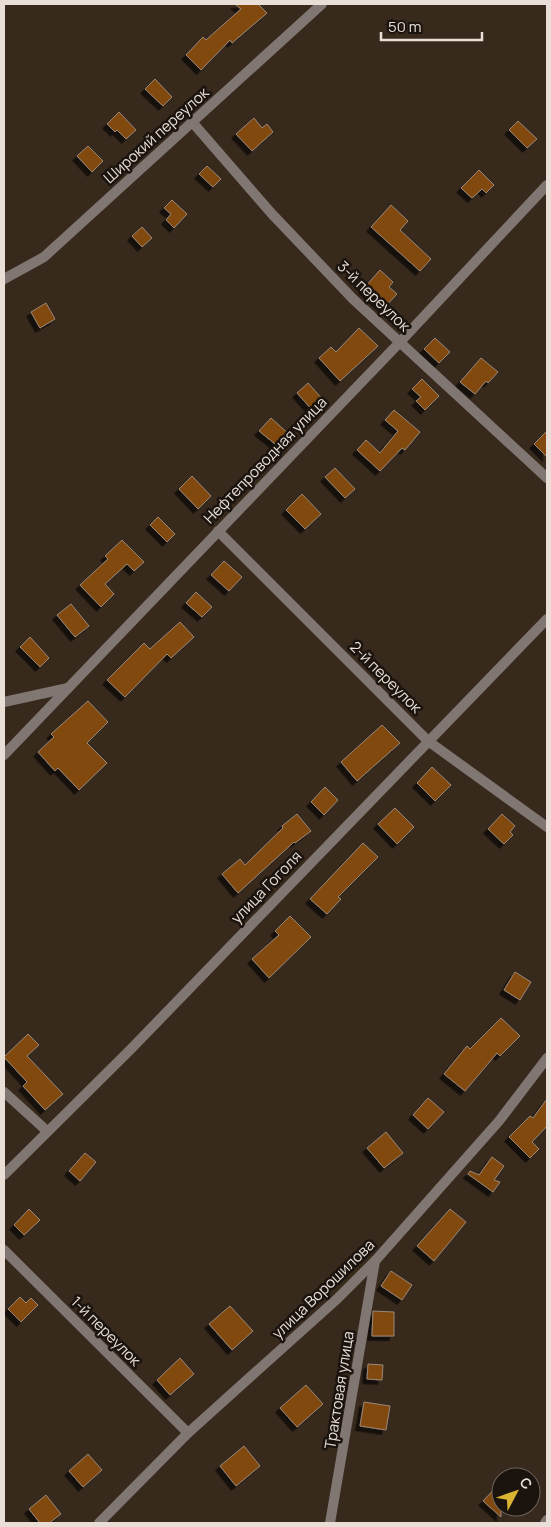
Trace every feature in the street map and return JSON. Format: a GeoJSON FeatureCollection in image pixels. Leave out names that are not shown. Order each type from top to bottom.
{"type":"FeatureCollection","features":[{"type":"Feature","properties":{"kind":"street","name":"Широкий переулок"},"geometry":{"type":"LineString","coordinates":[[4,280],[44,257],[322,4]]}},
{"type":"Feature","properties":{"kind":"street","name":"3-й переулок"},"geometry":{"type":"LineString","coordinates":[[193,122],[272,214],[353,299],[547,478]]}},
{"type":"Feature","properties":{"kind":"street","name":"Нефтепроводная улица"},"geometry":{"type":"LineString","coordinates":[[4,755],[400,342],[547,185]]}},
{"type":"Feature","properties":{"kind":"street","name":"2-й переулок"},"geometry":{"type":"LineString","coordinates":[[218,531],[428,741],[547,828]]}},
{"type":"Feature","properties":{"kind":"street","name":"улица Гоголя"},"geometry":{"type":"LineString","coordinates":[[4,1174],[131,1049],[547,619]]}},
{"type":"Feature","properties":{"kind":"street"},"geometry":{"type":"LineString","coordinates":[[4,702],[68,688]]}},
{"type":"Feature","properties":{"kind":"street","name":"улица Ворошилова"},"geometry":{"type":"LineString","coordinates":[[100,1523],[188,1433],[337,1299],[375,1261],[498,1121],[547,1058]]}},
{"type":"Feature","properties":{"kind":"street"},"geometry":{"type":"LineString","coordinates":[[4,1092],[47,1131]]}},
{"type":"Feature","properties":{"kind":"street","name":"1-й переулок"},"geometry":{"type":"LineString","coordinates":[[4,1250],[188,1433]]}},
{"type":"Feature","properties":{"kind":"street","name":"Трактовая улица"},"geometry":{"type":"LineString","coordinates":[[330,1523],[375,1261]]}},
{"type":"Feature","properties":{"kind":"building"},"geometry":{"type":"Polygon","coordinates":[[[235,4],[258,4],[267,13],[232,43],[230,40],[201,70],[186,55],[203,37],[206,40],[241,9],[235,4]]]}},
{"type":"Feature","properties":{"kind":"building"},"geometry":{"type":"Polygon","coordinates":[[[155,79],[172,97],[163,106],[145,89],[155,79]]]}},
{"type":"Feature","properties":{"kind":"building"},"geometry":{"type":"Polygon","coordinates":[[[119,112],[136,130],[126,139],[107,124],[119,112]]]}},
{"type":"Feature","properties":{"kind":"building"},"geometry":{"type":"Polygon","coordinates":[[[254,118],[262,128],[267,124],[273,132],[252,151],[236,134],[254,118]]]}},
{"type":"Feature","properties":{"kind":"building"},"geometry":{"type":"Polygon","coordinates":[[[518,121],[537,139],[527,148],[509,130],[518,121]]]}},
{"type":"Feature","properties":{"kind":"building"},"geometry":{"type":"Polygon","coordinates":[[[88,146],[103,161],[92,172],[77,156],[88,146]]]}},
{"type":"Feature","properties":{"kind":"building"},"geometry":{"type":"Polygon","coordinates":[[[207,166],[221,179],[213,187],[199,174],[207,166]]]}},
{"type":"Feature","properties":{"kind":"building"},"geometry":{"type":"Polygon","coordinates":[[[479,170],[494,185],[486,193],[482,189],[472,198],[461,188],[479,170]]]}},
{"type":"Feature","properties":{"kind":"building"},"geometry":{"type":"Polygon","coordinates":[[[172,200],[187,214],[174,228],[166,220],[171,214],[164,208],[172,200]]]}},
{"type":"Feature","properties":{"kind":"building"},"geometry":{"type":"Polygon","coordinates":[[[391,205],[408,221],[400,230],[431,259],[420,271],[371,227],[391,205]]]}},
{"type":"Feature","properties":{"kind":"building"},"geometry":{"type":"Polygon","coordinates":[[[142,227],[152,238],[142,247],[132,236],[142,227]]]}},
{"type":"Feature","properties":{"kind":"building"},"geometry":{"type":"Polygon","coordinates":[[[380,270],[393,282],[389,287],[397,294],[384,308],[363,289],[380,270]]]}},
{"type":"Feature","properties":{"kind":"building"},"geometry":{"type":"Polygon","coordinates":[[[46,303],[55,319],[40,328],[31,312],[46,303]]]}},
{"type":"Feature","properties":{"kind":"building"},"geometry":{"type":"Polygon","coordinates":[[[359,328],[378,346],[340,381],[319,358],[331,347],[336,352],[359,328]]]}},
{"type":"Feature","properties":{"kind":"building"},"geometry":{"type":"Polygon","coordinates":[[[435,338],[450,352],[439,363],[424,349],[435,338]]]}},
{"type":"Feature","properties":{"kind":"building"},"geometry":{"type":"Polygon","coordinates":[[[481,358],[498,372],[488,383],[486,381],[475,394],[460,382],[481,358]]]}},
{"type":"Feature","properties":{"kind":"building"},"geometry":{"type":"Polygon","coordinates":[[[422,379],[439,396],[425,410],[416,401],[421,397],[412,389],[422,379]]]}},
{"type":"Feature","properties":{"kind":"building"},"geometry":{"type":"Polygon","coordinates":[[[308,383],[325,402],[314,412],[297,393],[308,383]]]}},
{"type":"Feature","properties":{"kind":"building"},"geometry":{"type":"Polygon","coordinates":[[[394,410],[420,432],[405,450],[402,448],[380,471],[357,450],[366,440],[380,453],[398,431],[385,420],[394,410]]]}},
{"type":"Feature","properties":{"kind":"building"},"geometry":{"type":"Polygon","coordinates":[[[271,418],[291,436],[280,448],[259,431],[271,418]]]}},
{"type":"Feature","properties":{"kind":"building"},"geometry":{"type":"Polygon","coordinates":[[[547,431],[547,457],[534,444],[547,431]]]}},
{"type":"Feature","properties":{"kind":"building"},"geometry":{"type":"Polygon","coordinates":[[[335,468],[355,489],[345,498],[325,477],[335,468]]]}},
{"type":"Feature","properties":{"kind":"building"},"geometry":{"type":"Polygon","coordinates":[[[192,476],[211,496],[198,509],[179,489],[192,476]]]}},
{"type":"Feature","properties":{"kind":"building"},"geometry":{"type":"Polygon","coordinates":[[[302,494],[321,514],[305,529],[286,510],[302,494]]]}},
{"type":"Feature","properties":{"kind":"building"},"geometry":{"type":"Polygon","coordinates":[[[158,517],[175,534],[167,542],[150,525],[158,517]]]}},
{"type":"Feature","properties":{"kind":"building"},"geometry":{"type":"Polygon","coordinates":[[[122,540],[144,562],[134,571],[127,564],[105,584],[114,594],[101,607],[80,585],[108,559],[105,556],[122,540]]]}},
{"type":"Feature","properties":{"kind":"building"},"geometry":{"type":"Polygon","coordinates":[[[224,561],[242,577],[229,591],[211,575],[224,561]]]}},
{"type":"Feature","properties":{"kind":"building"},"geometry":{"type":"Polygon","coordinates":[[[196,592],[212,607],[202,617],[186,603],[196,592]]]}},
{"type":"Feature","properties":{"kind":"building"},"geometry":{"type":"Polygon","coordinates":[[[71,604],[89,626],[75,637],[57,615],[71,604]]]}},
{"type":"Feature","properties":{"kind":"building"},"geometry":{"type":"Polygon","coordinates":[[[180,622],[194,637],[171,658],[167,654],[125,697],[107,680],[144,643],[150,649],[180,622]]]}},
{"type":"Feature","properties":{"kind":"building"},"geometry":{"type":"Polygon","coordinates":[[[30,637],[49,658],[40,667],[20,647],[30,637]]]}},
{"type":"Feature","properties":{"kind":"building"},"geometry":{"type":"Polygon","coordinates":[[[88,701],[108,722],[87,743],[107,763],[79,790],[58,768],[55,771],[38,752],[54,737],[51,734],[88,701]]]}},
{"type":"Feature","properties":{"kind":"building"},"geometry":{"type":"Polygon","coordinates":[[[382,725],[400,743],[357,781],[341,762],[382,725]]]}},
{"type":"Feature","properties":{"kind":"building"},"geometry":{"type":"Polygon","coordinates":[[[432,767],[451,785],[435,801],[417,783],[432,767]]]}},
{"type":"Feature","properties":{"kind":"building"},"geometry":{"type":"Polygon","coordinates":[[[325,787],[338,800],[324,815],[311,802],[325,787]]]}},
{"type":"Feature","properties":{"kind":"building"},"geometry":{"type":"Polygon","coordinates":[[[395,808],[414,827],[397,844],[378,824],[395,808]]]}},
{"type":"Feature","properties":{"kind":"building"},"geometry":{"type":"Polygon","coordinates":[[[297,814],[311,831],[294,842],[238,893],[222,874],[240,859],[245,865],[283,828],[282,826],[297,814]]]}},
{"type":"Feature","properties":{"kind":"building"},"geometry":{"type":"Polygon","coordinates":[[[502,814],[515,826],[510,832],[513,835],[504,844],[488,829],[502,814]]]}},
{"type":"Feature","properties":{"kind":"building"},"geometry":{"type":"Polygon","coordinates":[[[363,843],[378,857],[338,897],[341,899],[327,914],[310,899],[363,843]]]}},
{"type":"Feature","properties":{"kind":"building"},"geometry":{"type":"Polygon","coordinates":[[[290,916],[311,937],[269,978],[252,959],[279,935],[275,931],[290,916]]]}},
{"type":"Feature","properties":{"kind":"building"},"geometry":{"type":"Polygon","coordinates":[[[515,972],[531,982],[520,1000],[504,990],[515,972]]]}},
{"type":"Feature","properties":{"kind":"building"},"geometry":{"type":"Polygon","coordinates":[[[501,1018],[520,1036],[500,1056],[497,1053],[465,1091],[444,1074],[467,1046],[470,1049],[501,1018]]]}},
{"type":"Feature","properties":{"kind":"building"},"geometry":{"type":"Polygon","coordinates":[[[28,1034],[39,1045],[27,1056],[63,1094],[45,1110],[23,1086],[27,1082],[4,1057],[28,1034]]]}},
{"type":"Feature","properties":{"kind":"building"},"geometry":{"type":"Polygon","coordinates":[[[428,1098],[444,1112],[428,1129],[413,1115],[428,1098]]]}},
{"type":"Feature","properties":{"kind":"building"},"geometry":{"type":"Polygon","coordinates":[[[547,1099],[547,1126],[532,1142],[539,1149],[530,1158],[509,1137],[530,1116],[533,1118],[547,1099]]]}},
{"type":"Feature","properties":{"kind":"building"},"geometry":{"type":"Polygon","coordinates":[[[386,1132],[403,1153],[384,1168],[367,1148],[386,1132]]]}},
{"type":"Feature","properties":{"kind":"building"},"geometry":{"type":"Polygon","coordinates":[[[85,1153],[96,1162],[80,1181],[69,1171],[85,1153]]]}},
{"type":"Feature","properties":{"kind":"building"},"geometry":{"type":"Polygon","coordinates":[[[492,1157],[504,1166],[494,1180],[500,1182],[493,1192],[468,1174],[470,1171],[479,1175],[492,1157]]]}},
{"type":"Feature","properties":{"kind":"building"},"geometry":{"type":"Polygon","coordinates":[[[29,1209],[40,1220],[24,1235],[14,1225],[29,1209]]]}},
{"type":"Feature","properties":{"kind":"building"},"geometry":{"type":"Polygon","coordinates":[[[450,1209],[466,1222],[434,1261],[417,1246],[450,1209]]]}},
{"type":"Feature","properties":{"kind":"building"},"geometry":{"type":"Polygon","coordinates":[[[391,1271],[412,1285],[402,1300],[381,1286],[391,1271]]]}},
{"type":"Feature","properties":{"kind":"building"},"geometry":{"type":"Polygon","coordinates":[[[20,1297],[26,1303],[31,1298],[38,1305],[21,1322],[8,1309],[20,1297]]]}},
{"type":"Feature","properties":{"kind":"building"},"geometry":{"type":"Polygon","coordinates":[[[230,1306],[253,1331],[232,1350],[209,1324],[230,1306]]]}},
{"type":"Feature","properties":{"kind":"building"},"geometry":{"type":"Polygon","coordinates":[[[373,1311],[394,1312],[394,1336],[372,1336],[373,1311]]]}},
{"type":"Feature","properties":{"kind":"building"},"geometry":{"type":"Polygon","coordinates":[[[180,1358],[194,1374],[170,1395],[157,1380],[180,1358]]]}},
{"type":"Feature","properties":{"kind":"building"},"geometry":{"type":"Polygon","coordinates":[[[368,1364],[383,1365],[382,1380],[367,1379],[368,1364]]]}},
{"type":"Feature","properties":{"kind":"building"},"geometry":{"type":"Polygon","coordinates":[[[306,1385],[323,1404],[297,1427],[280,1408],[306,1385]]]}},
{"type":"Feature","properties":{"kind":"building"},"geometry":{"type":"Polygon","coordinates":[[[364,1402],[390,1406],[386,1430],[360,1426],[364,1402]]]}},
{"type":"Feature","properties":{"kind":"building"},"geometry":{"type":"Polygon","coordinates":[[[244,1446],[260,1466],[236,1486],[220,1466],[244,1446]]]}},
{"type":"Feature","properties":{"kind":"building"},"geometry":{"type":"Polygon","coordinates":[[[88,1454],[102,1470],[83,1487],[69,1471],[88,1454]]]}},
{"type":"Feature","properties":{"kind":"building"},"geometry":{"type":"Polygon","coordinates":[[[491,1493],[491,1508],[483,1501],[491,1493]]]}},
{"type":"Feature","properties":{"kind":"building"},"geometry":{"type":"Polygon","coordinates":[[[46,1495],[61,1514],[49,1523],[40,1523],[29,1509],[46,1495]]]}}]}
